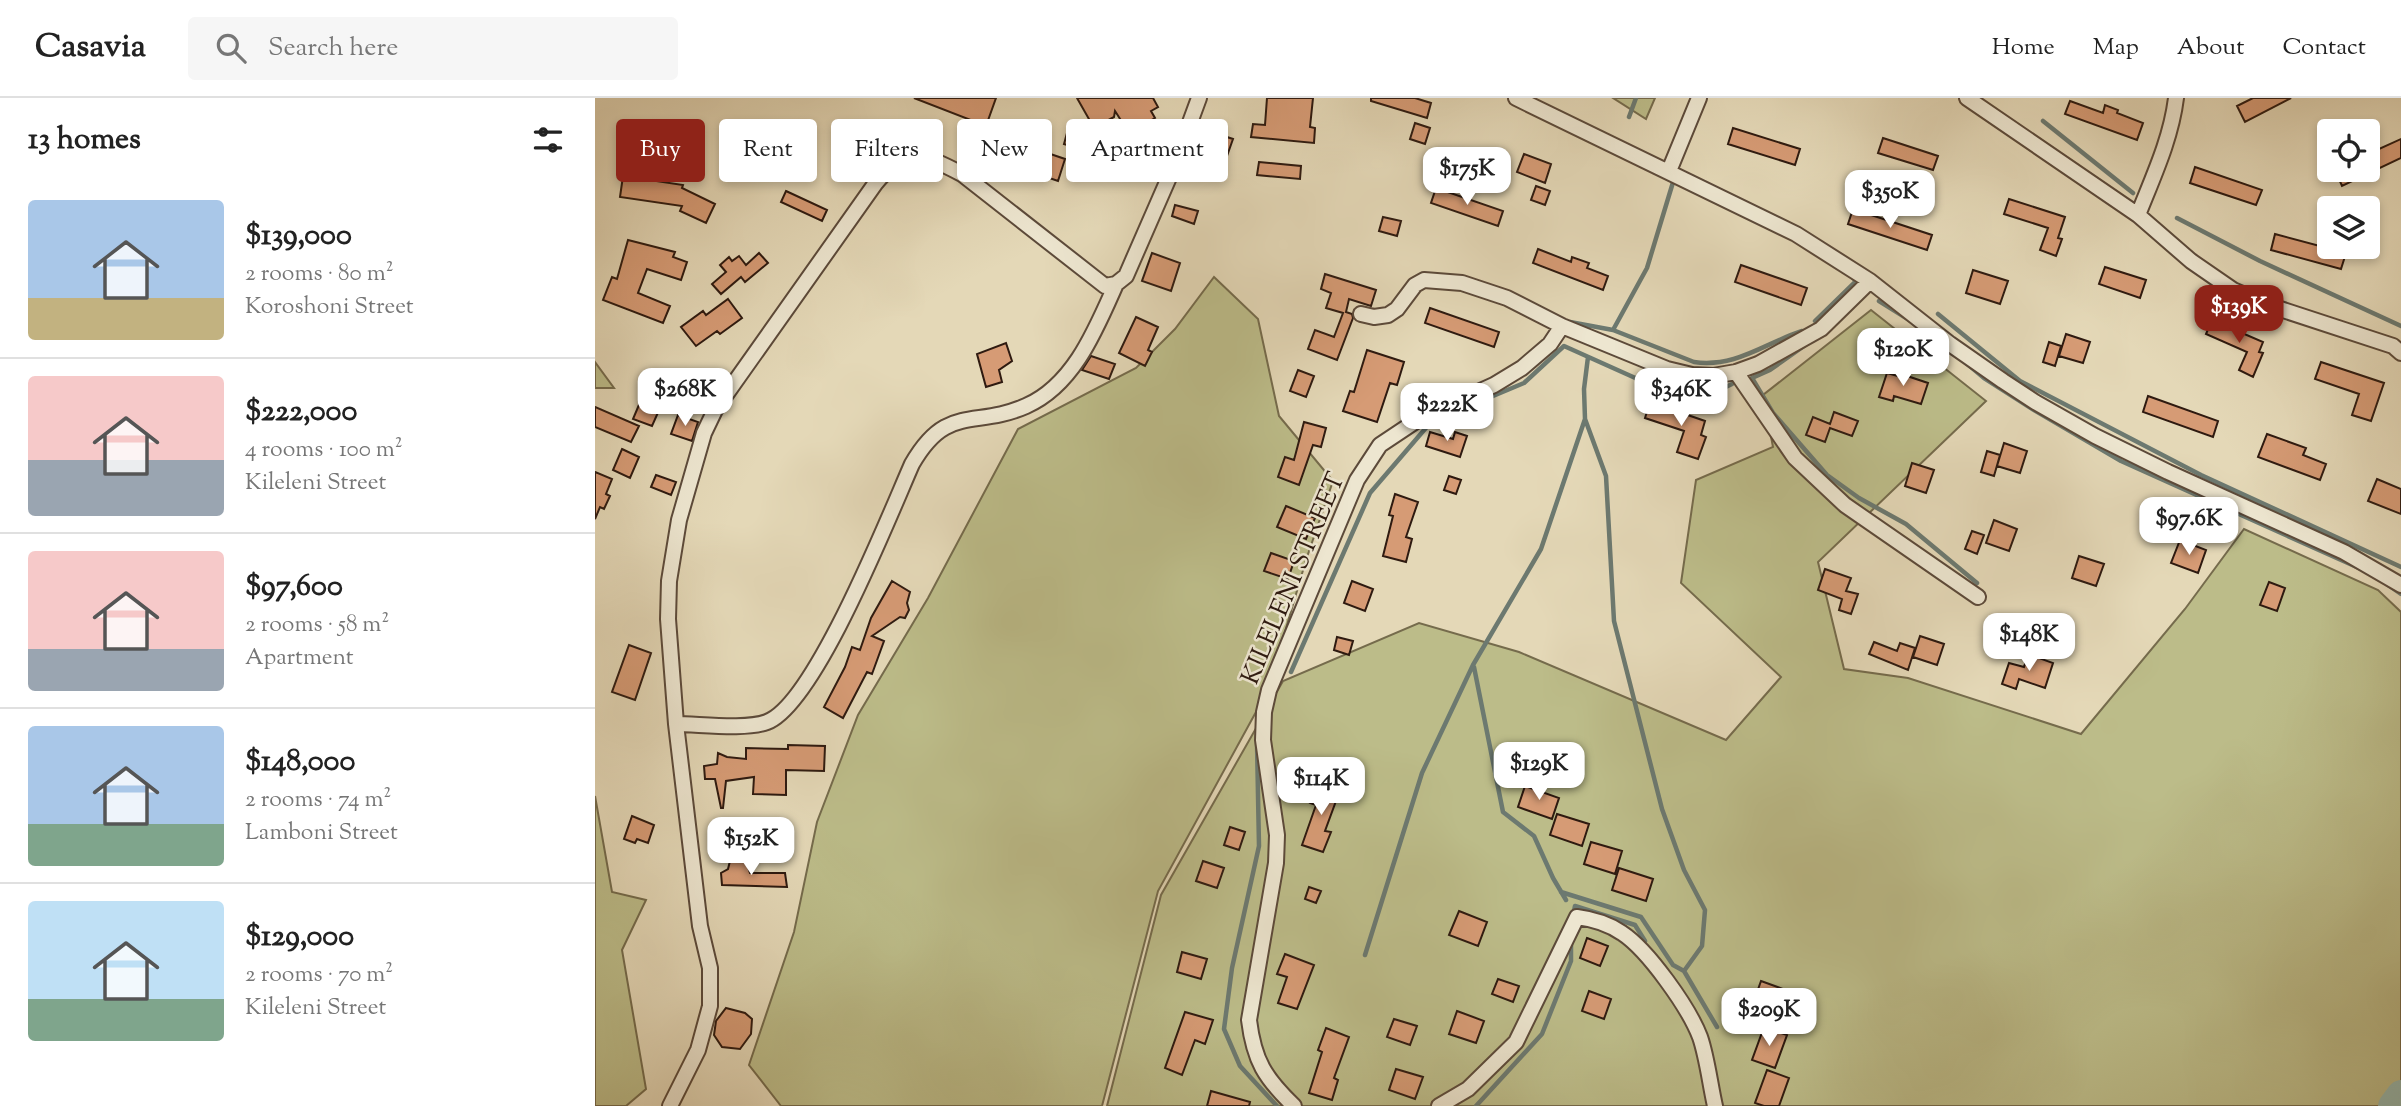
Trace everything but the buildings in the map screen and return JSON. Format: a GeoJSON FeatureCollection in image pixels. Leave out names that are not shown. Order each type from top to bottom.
{"type":"FeatureCollection","features":[{"type":"Feature","properties":{"kind":"street"},"geometry":{"type":"LineString","coordinates":[[676,724],[766,723],[790,706],[814,671],[849,605],[922,447],[937,432],[956,421],[1026,406],[1051,391],[1084,351],[1116,284],[1126,276],[1174,166],[1199,98]]}},
{"type":"Feature","properties":{"kind":"street"},"geometry":{"type":"LineString","coordinates":[[1516,98],[1796,234],[1870,281],[1950,344],[2035,402],[2095,436],[2344,552],[2401,585]]}},
{"type":"Feature","properties":{"kind":"street"},"geometry":{"type":"LineString","coordinates":[[1669,171],[1699,98]]}},
{"type":"Feature","properties":{"kind":"street"},"geometry":{"type":"LineString","coordinates":[[1967,98],[2138,215],[2191,261],[2233,290],[2268,305],[2393,346],[2401,353]]}},
{"type":"Feature","properties":{"kind":"street"},"geometry":{"type":"LineString","coordinates":[[2138,215],[2163,152],[2176,98]]}},
{"type":"Feature","properties":{"kind":"street"},"geometry":{"type":"LineString","coordinates":[[670,1106],[698,1050],[710,1006],[710,968],[700,926],[676,724],[668,619],[669,581],[679,520],[704,433],[715,410],[888,167],[904,157],[920,156],[962,174],[1105,286],[1116,284]]}},
{"type":"Feature","properties":{"kind":"street"},"geometry":{"type":"LineString","coordinates":[[1361,314],[1374,317],[1388,315],[1397,309],[1415,285],[1424,280],[1462,283],[1507,298],[1562,326],[1667,369],[1692,375],[1713,376],[1758,364],[1821,329],[1870,281]]}},
{"type":"Feature","properties":{"kind":"street","name":"KILELENI STREET"},"geometry":{"type":"LineString","coordinates":[[1294,1106],[1273,1086],[1261,1068],[1252,1044],[1249,1020],[1276,863],[1277,835],[1263,740],[1264,712],[1269,690],[1357,481],[1380,445],[1419,419],[1462,401],[1522,368],[1550,344],[1562,326]]}},
{"type":"Feature","properties":{"kind":"street"},"geometry":{"type":"LineString","coordinates":[[1736,372],[1795,458],[1845,505],[1978,597]]}},
{"type":"Feature","properties":{"kind":"street"},"geometry":{"type":"LineString","coordinates":[[1440,1106],[1468,1089],[1516,1042],[1577,917],[1611,926],[1625,934],[1679,998],[1700,1037],[1715,1106]]}},
{"type":"Feature","properties":{"kind":"green space"},"geometry":{"type":"Polygon","coordinates":[[[1613,98],[1655,98],[1646,119],[1613,98]]]}},
{"type":"Feature","properties":{"kind":"green space"},"geometry":{"type":"Polygon","coordinates":[[[1214,277],[1258,319],[1279,416],[1333,481],[1306,560],[1268,690],[1158,891],[1102,1106],[781,1106],[749,1065],[794,932],[817,822],[858,715],[928,598],[1018,429],[1136,368],[1175,329],[1214,277]]]}},
{"type":"Feature","properties":{"kind":"green space"},"geometry":{"type":"Polygon","coordinates":[[[1871,310],[1986,401],[1818,562],[1844,669],[1908,678],[2081,734],[2185,609],[2244,529],[2378,590],[2401,612],[2401,1106],[1107,1106],[1161,895],[1283,681],[1419,623],[1519,652],[1726,740],[1781,677],[1681,583],[1696,480],[1773,447],[1763,395],[1871,310]]]}},
{"type":"Feature","properties":{"kind":"green space"},"geometry":{"type":"Polygon","coordinates":[[[595,362],[614,388],[595,388],[595,362]]]}},
{"type":"Feature","properties":{"kind":"green space"},"geometry":{"type":"Polygon","coordinates":[[[595,796],[612,892],[646,900],[622,950],[646,1089],[626,1106],[595,1106],[595,796]]]}},
{"type":"Feature","properties":{"kind":"waterway"},"geometry":{"type":"LineString","coordinates":[[1629,117],[1636,98]]}},
{"type":"Feature","properties":{"kind":"waterway"},"geometry":{"type":"LineString","coordinates":[[2043,121],[2133,193]]}},
{"type":"Feature","properties":{"kind":"waterway"},"geometry":{"type":"LineString","coordinates":[[1613,330],[1647,268],[1674,179]]}},
{"type":"Feature","properties":{"kind":"waterway"},"geometry":{"type":"LineString","coordinates":[[2177,218],[2260,261],[2401,326]]}},
{"type":"Feature","properties":{"kind":"waterway"},"geometry":{"type":"LineString","coordinates":[[1815,321],[1856,281],[1853,278]]}},
{"type":"Feature","properties":{"kind":"waterway"},"geometry":{"type":"LineString","coordinates":[[1879,301],[1911,321]]}},
{"type":"Feature","properties":{"kind":"waterway"},"geometry":{"type":"LineString","coordinates":[[1938,314],[2020,381],[2201,475],[2401,567]]}},
{"type":"Feature","properties":{"kind":"waterway"},"geometry":{"type":"LineString","coordinates":[[1570,322],[1613,330],[1694,362],[1709,363],[1737,358],[1802,331]]}},
{"type":"Feature","properties":{"kind":"waterway"},"geometry":{"type":"LineString","coordinates":[[1291,672],[1370,493],[1431,422],[1524,383],[1564,346],[1642,381],[1707,396],[1732,384]]}},
{"type":"Feature","properties":{"kind":"waterway"},"geometry":{"type":"LineString","coordinates":[[1804,346],[1770,370],[1752,378],[1773,413],[1827,475],[1859,498],[1906,524],[1977,583]]}},
{"type":"Feature","properties":{"kind":"waterway"},"geometry":{"type":"LineString","coordinates":[[1365,955],[1422,773],[1473,665],[1541,549],[1585,419],[1584,389],[1588,357]]}},
{"type":"Feature","properties":{"kind":"waterway"},"geometry":{"type":"LineString","coordinates":[[1965,362],[1984,378],[2034,410],[2121,461],[2359,568]]}},
{"type":"Feature","properties":{"kind":"waterway"},"geometry":{"type":"LineString","coordinates":[[1585,419],[1606,476],[1614,621],[1662,809],[1684,870],[1705,910],[1702,946],[1684,971]]}},
{"type":"Feature","properties":{"kind":"waterway"},"geometry":{"type":"LineString","coordinates":[[2388,585],[2401,594]]}},
{"type":"Feature","properties":{"kind":"waterway"},"geometry":{"type":"LineString","coordinates":[[1474,667],[1503,812],[1534,836],[1566,900]]}},
{"type":"Feature","properties":{"kind":"waterway"},"geometry":{"type":"LineString","coordinates":[[1257,743],[1259,846],[1232,968],[1224,1029],[1240,1066],[1277,1106]]}},
{"type":"Feature","properties":{"kind":"waterway"},"geometry":{"type":"LineString","coordinates":[[1561,892],[1641,917],[1673,965],[1684,971],[1717,1027]]}},
{"type":"Feature","properties":{"kind":"waterway"},"geometry":{"type":"LineString","coordinates":[[1573,916],[1575,906],[1635,925],[1645,941]]}},
{"type":"Feature","properties":{"kind":"waterway"},"geometry":{"type":"LineString","coordinates":[[1476,1106],[1542,1034],[1571,961],[1571,942]]}},
{"type":"Feature","properties":{"kind":"waterway"},"geometry":{"type":"LineString","coordinates":[[2392,1106],[2401,1094]]}}]}
